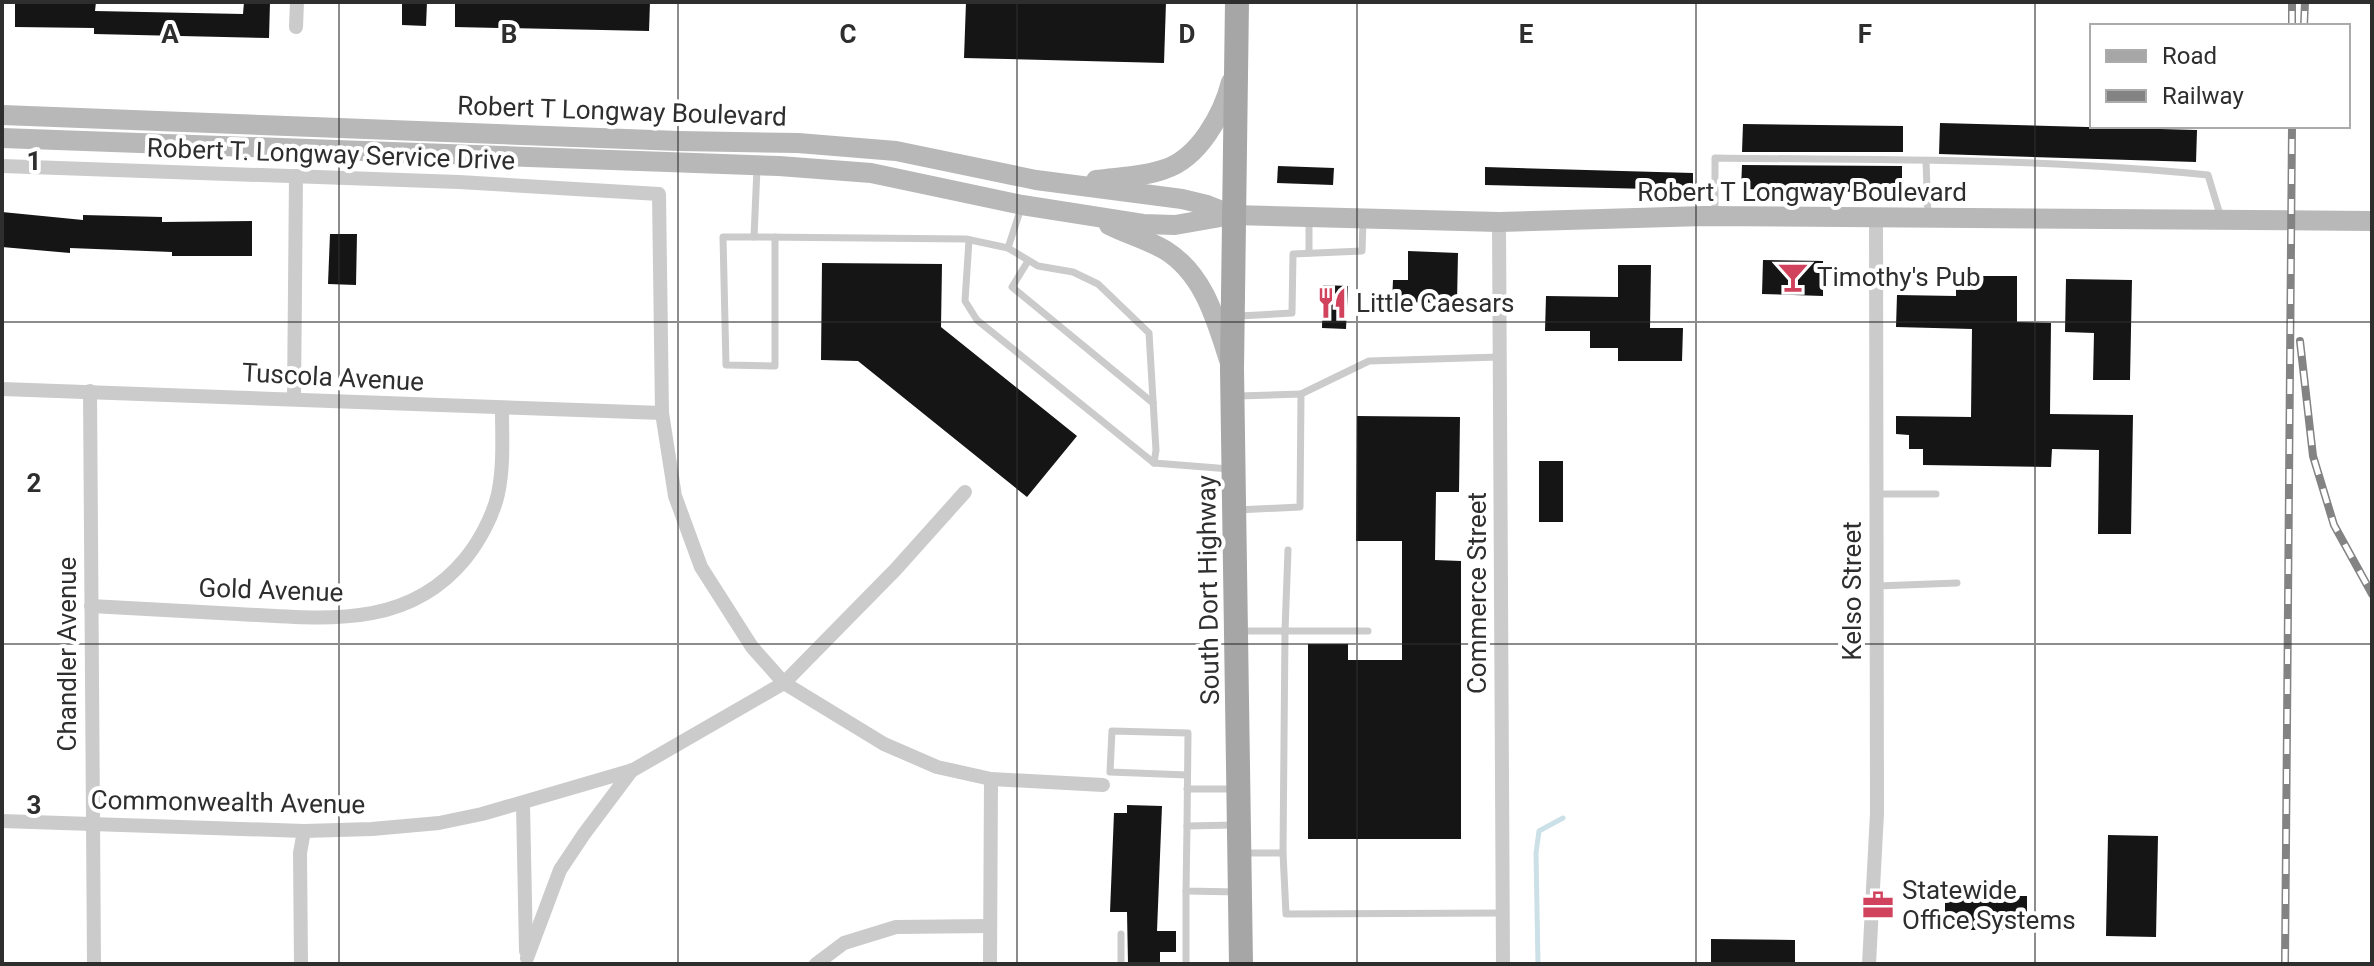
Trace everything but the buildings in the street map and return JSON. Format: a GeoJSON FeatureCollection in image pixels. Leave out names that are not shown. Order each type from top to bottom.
{"type":"FeatureCollection","features":[{"type":"Feature","properties":{"kind":"main road","name":"South Dort Highway"},"geometry":{"type":"LineString","coordinates":[[1237,2],[1232,369],[1241,964]]}},
{"type":"Feature","properties":{"kind":"street"},"geometry":{"type":"LineString","coordinates":[[296,27],[297,2]]}},
{"type":"Feature","properties":{"kind":"street"},"geometry":{"type":"LineString","coordinates":[[1036,180],[1095,180],[1167,169],[1197,147],[1206,134],[1227,99],[1235,66]]}},
{"type":"Feature","properties":{"kind":"street","name":"Robert T Longway Boulevard"},"geometry":{"type":"LineString","coordinates":[[2,115],[798,143],[896,151],[1036,180],[1182,199],[1232,215]]}},
{"type":"Feature","properties":{"kind":"street","name":"Robert T Longway Boulevard"},"geometry":{"type":"LineString","coordinates":[[2,138],[762,166],[871,173],[1022,205],[1143,224],[1175,225],[1232,215],[1499,222],[1715,216],[2372,221]]}},
{"type":"Feature","properties":{"kind":"street"},"geometry":{"type":"LineString","coordinates":[[748,143],[761,151],[762,166]]}},
{"type":"Feature","properties":{"kind":"street","name":"Robert T. Longway Service Drive"},"geometry":{"type":"LineString","coordinates":[[2,166],[296,176],[659,194],[662,413]]}},
{"type":"Feature","properties":{"kind":"street"},"geometry":{"type":"LineString","coordinates":[[294,399],[296,176]]}},
{"type":"Feature","properties":{"kind":"street"},"geometry":{"type":"LineString","coordinates":[[1095,218],[1164,249],[1184,264],[1198,282],[1214,315],[1232,369]]}},
{"type":"Feature","properties":{"kind":"street","name":"Kelso Street"},"geometry":{"type":"LineString","coordinates":[[1869,964],[1877,813],[1876,218]]}},
{"type":"Feature","properties":{"kind":"street","name":"Commerce Street"},"geometry":{"type":"LineString","coordinates":[[1499,222],[1503,964]]}},
{"type":"Feature","properties":{"kind":"street","name":"Tuscola Avenue"},"geometry":{"type":"LineString","coordinates":[[2,389],[662,413]]}},
{"type":"Feature","properties":{"kind":"street","name":"Chandler Avenue"},"geometry":{"type":"LineString","coordinates":[[90,391],[94,964]]}},
{"type":"Feature","properties":{"kind":"street","name":"Gold Avenue"},"geometry":{"type":"LineString","coordinates":[[91,606],[332,619],[388,610],[429,593],[450,577],[473,549],[497,498],[502,467],[502,409]]}},
{"type":"Feature","properties":{"kind":"street"},"geometry":{"type":"LineString","coordinates":[[662,413],[675,496],[701,567],[752,647],[784,683],[884,744],[937,767],[991,779],[1103,785]]}},
{"type":"Feature","properties":{"kind":"street","name":"Commonwealth Avenue"},"geometry":{"type":"LineString","coordinates":[[2,821],[304,831],[439,823],[523,804],[633,770],[784,683],[896,569],[965,492]]}},
{"type":"Feature","properties":{"kind":"street"},"geometry":{"type":"LineString","coordinates":[[527,961],[560,870],[633,770]]}},
{"type":"Feature","properties":{"kind":"street"},"geometry":{"type":"LineString","coordinates":[[990,964],[991,779]]}},
{"type":"Feature","properties":{"kind":"street"},"geometry":{"type":"LineString","coordinates":[[523,804],[527,961]]}},
{"type":"Feature","properties":{"kind":"street"},"geometry":{"type":"LineString","coordinates":[[301,964],[300,853],[304,831]]}},
{"type":"Feature","properties":{"kind":"street"},"geometry":{"type":"LineString","coordinates":[[816,964],[844,943],[896,927],[989,926]]}},
{"type":"Feature","properties":{"kind":"lane"},"geometry":{"type":"LineString","coordinates":[[1715,216],[1715,158],[2146,168],[2208,175],[2222,220]]}},
{"type":"Feature","properties":{"kind":"lane"},"geometry":{"type":"LineString","coordinates":[[1926,161],[1928,218]]}},
{"type":"Feature","properties":{"kind":"lane"},"geometry":{"type":"LineString","coordinates":[[754,237],[762,166]]}},
{"type":"Feature","properties":{"kind":"lane"},"geometry":{"type":"LineString","coordinates":[[1008,248],[1022,205]]}},
{"type":"Feature","properties":{"kind":"lane"},"geometry":{"type":"LineString","coordinates":[[1309,217],[1309,253]]}},
{"type":"Feature","properties":{"kind":"lane"},"geometry":{"type":"LineString","coordinates":[[1232,316],[1292,313],[1293,254],[1362,251],[1364,218]]}},
{"type":"Feature","properties":{"kind":"lane"},"geometry":{"type":"LineString","coordinates":[[775,237],[775,366],[726,365],[723,237],[775,237],[969,240],[1008,248],[1038,266],[1073,272],[1098,284],[1149,333],[1156,450],[1154,463]]}},
{"type":"Feature","properties":{"kind":"lane"},"geometry":{"type":"LineString","coordinates":[[969,240],[965,301],[977,320],[1154,463],[1234,469]]}},
{"type":"Feature","properties":{"kind":"lane"},"geometry":{"type":"LineString","coordinates":[[1028,261],[1012,287],[1153,403]]}},
{"type":"Feature","properties":{"kind":"lane"},"geometry":{"type":"LineString","coordinates":[[1233,396],[1301,394],[1369,361],[1500,357]]}},
{"type":"Feature","properties":{"kind":"lane"},"geometry":{"type":"LineString","coordinates":[[1235,510],[1300,507],[1301,394]]}},
{"type":"Feature","properties":{"kind":"lane"},"geometry":{"type":"LineString","coordinates":[[1876,494],[1936,494]]}},
{"type":"Feature","properties":{"kind":"lane"},"geometry":{"type":"LineString","coordinates":[[1288,550],[1283,853],[1286,914],[1502,913]]}},
{"type":"Feature","properties":{"kind":"lane"},"geometry":{"type":"LineString","coordinates":[[1877,586],[1957,583]]}},
{"type":"Feature","properties":{"kind":"lane"},"geometry":{"type":"LineString","coordinates":[[1237,631],[1368,631]]}},
{"type":"Feature","properties":{"kind":"lane"},"geometry":{"type":"LineString","coordinates":[[1186,964],[1188,733],[1112,731],[1110,772],[1187,775]]}},
{"type":"Feature","properties":{"kind":"lane"},"geometry":{"type":"LineString","coordinates":[[1187,789],[1238,789]]}},
{"type":"Feature","properties":{"kind":"lane"},"geometry":{"type":"LineString","coordinates":[[1187,826],[1239,825]]}},
{"type":"Feature","properties":{"kind":"lane"},"geometry":{"type":"LineString","coordinates":[[1239,853],[1283,853]]}},
{"type":"Feature","properties":{"kind":"lane"},"geometry":{"type":"LineString","coordinates":[[1186,891],[1240,892]]}},
{"type":"Feature","properties":{"kind":"lane"},"geometry":{"type":"LineString","coordinates":[[1121,934],[1121,964]]}},
{"type":"Feature","properties":{"kind":"waterway"},"geometry":{"type":"LineString","coordinates":[[1538,964],[1536,853],[1539,831],[1563,818]]}},
{"type":"Feature","properties":{"kind":"railway"},"geometry":{"type":"LineString","coordinates":[[2292,2],[2292,24]]}},
{"type":"Feature","properties":{"kind":"railway"},"geometry":{"type":"LineString","coordinates":[[2304,24],[2305,2]]}},
{"type":"Feature","properties":{"kind":"railway"},"geometry":{"type":"LineString","coordinates":[[2285,964],[2292,128]]}},
{"type":"Feature","properties":{"kind":"railway"},"geometry":{"type":"LineString","coordinates":[[2300,341],[2313,456],[2334,525],[2372,594]]}},
{"type":"Feature","properties":{"kind":"place","name":"Timothy's Pub"},"geometry":{"type":"Point","coordinates":[1793,277]}},
{"type":"Feature","properties":{"kind":"place","name":"Little Caesars"},"geometry":{"type":"Point","coordinates":[1332,303]}},
{"type":"Feature","properties":{"kind":"place","name":"Statewide Office Systems"},"geometry":{"type":"Point","coordinates":[1878,905]}}]}
